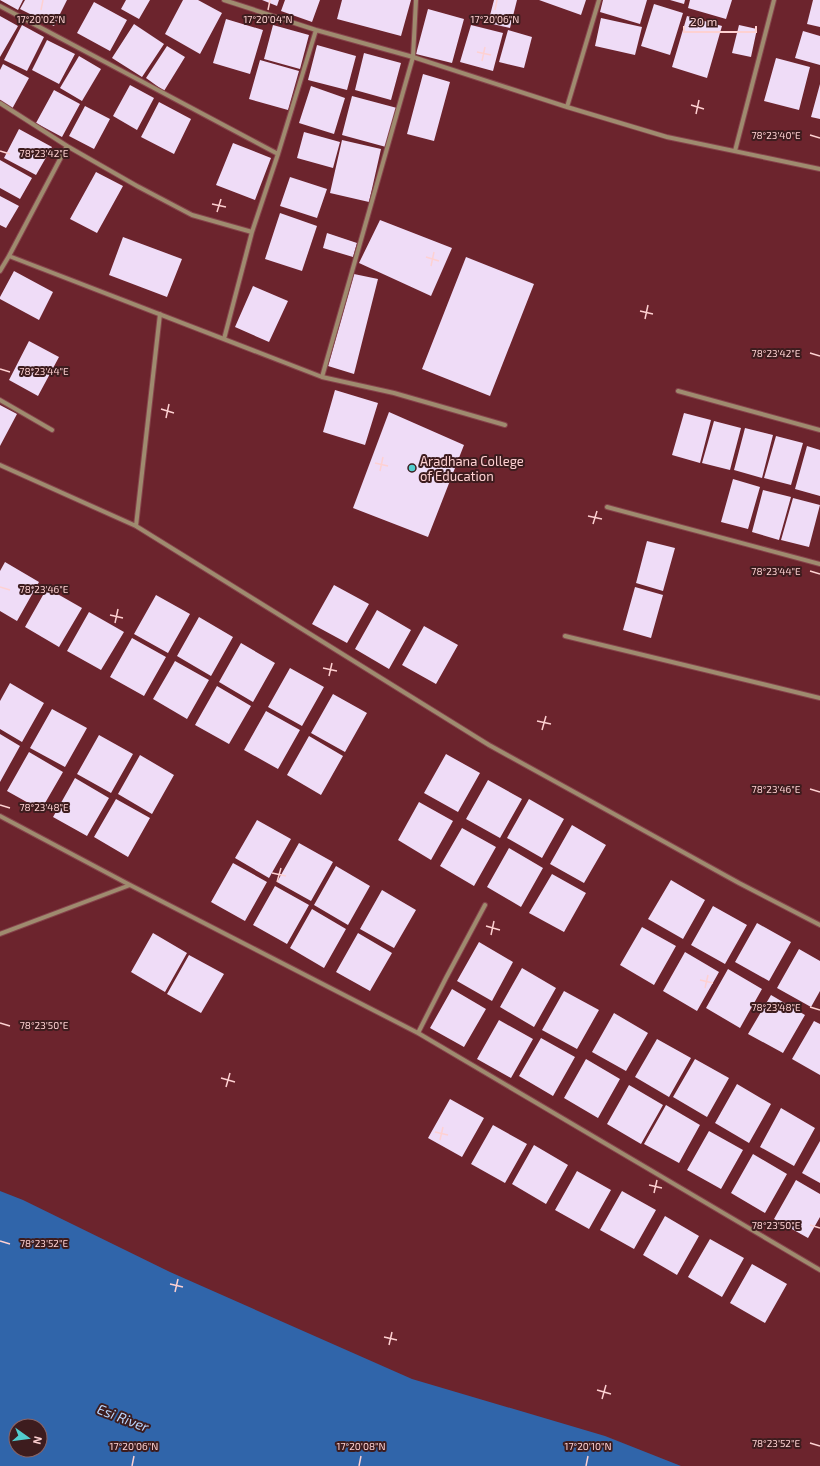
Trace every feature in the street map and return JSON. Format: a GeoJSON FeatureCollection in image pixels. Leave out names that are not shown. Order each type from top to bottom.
{"type":"FeatureCollection","features":[{"type":"Feature","properties":{"kind":"street"},"geometry":{"type":"LineString","coordinates":[[224,0],[316,30],[413,58],[666,137],[820,169]]}},
{"type":"Feature","properties":{"kind":"street"},"geometry":{"type":"LineString","coordinates":[[322,377],[413,58],[416,0]]}},
{"type":"Feature","properties":{"kind":"street"},"geometry":{"type":"LineString","coordinates":[[567,107],[599,0]]}},
{"type":"Feature","properties":{"kind":"street"},"geometry":{"type":"LineString","coordinates":[[735,151],[774,0]]}},
{"type":"Feature","properties":{"kind":"street"},"geometry":{"type":"LineString","coordinates":[[0,6],[278,154]]}},
{"type":"Feature","properties":{"kind":"street"},"geometry":{"type":"LineString","coordinates":[[224,339],[252,232],[278,154],[316,30]]}},
{"type":"Feature","properties":{"kind":"street"},"geometry":{"type":"LineString","coordinates":[[0,103],[67,146],[192,215],[252,232]]}},
{"type":"Feature","properties":{"kind":"street"},"geometry":{"type":"LineString","coordinates":[[0,271],[67,146]]}},
{"type":"Feature","properties":{"kind":"street"},"geometry":{"type":"LineString","coordinates":[[9,256],[322,377],[394,393],[505,425]]}},
{"type":"Feature","properties":{"kind":"street"},"geometry":{"type":"LineString","coordinates":[[136,526],[160,314]]}},
{"type":"Feature","properties":{"kind":"street"},"geometry":{"type":"LineString","coordinates":[[678,390],[820,430]]}},
{"type":"Feature","properties":{"kind":"street"},"geometry":{"type":"LineString","coordinates":[[0,400],[52,430]]}},
{"type":"Feature","properties":{"kind":"street"},"geometry":{"type":"LineString","coordinates":[[0,465],[136,526],[489,746],[739,883],[820,925]]}},
{"type":"Feature","properties":{"kind":"street"},"geometry":{"type":"LineString","coordinates":[[607,507],[820,564]]}},
{"type":"Feature","properties":{"kind":"street"},"geometry":{"type":"LineString","coordinates":[[565,636],[820,698]]}},
{"type":"Feature","properties":{"kind":"street"},"geometry":{"type":"LineString","coordinates":[[0,816],[130,885],[418,1033],[820,1270]]}},
{"type":"Feature","properties":{"kind":"street"},"geometry":{"type":"LineString","coordinates":[[0,934],[130,885]]}},
{"type":"Feature","properties":{"kind":"street"},"geometry":{"type":"LineString","coordinates":[[418,1033],[485,905]]}},
{"type":"Feature","properties":{"kind":"water","name":"Esi River"},"geometry":{"type":"Polygon","coordinates":[[[0,1191],[23,1200],[170,1272],[412,1379],[605,1436],[681,1466],[0,1466],[0,1191]]]}},
{"type":"Feature","properties":{"kind":"building"},"geometry":{"type":"Polygon","coordinates":[[[0,0],[23,0],[18,10],[0,0]]]}},
{"type":"Feature","properties":{"kind":"building"},"geometry":{"type":"Polygon","coordinates":[[[25,0],[67,0],[54,26],[20,9],[25,0]]]}},
{"type":"Feature","properties":{"kind":"building"},"geometry":{"type":"Polygon","coordinates":[[[126,0],[150,0],[139,19],[121,9],[126,0]]]}},
{"type":"Feature","properties":{"kind":"building"},"geometry":{"type":"Polygon","coordinates":[[[183,0],[198,0],[222,13],[200,54],[165,34],[183,0]]]}},
{"type":"Feature","properties":{"kind":"building"},"geometry":{"type":"Polygon","coordinates":[[[262,0],[279,0],[277,6],[262,0]]]}},
{"type":"Feature","properties":{"kind":"building"},"geometry":{"type":"Polygon","coordinates":[[[285,0],[320,0],[312,22],[281,11],[285,0]]]}},
{"type":"Feature","properties":{"kind":"building"},"geometry":{"type":"Polygon","coordinates":[[[342,0],[411,0],[401,36],[337,19],[342,0]]]}},
{"type":"Feature","properties":{"kind":"building"},"geometry":{"type":"Polygon","coordinates":[[[494,0],[517,0],[510,28],[488,23],[494,0]]]}},
{"type":"Feature","properties":{"kind":"building"},"geometry":{"type":"Polygon","coordinates":[[[539,0],[586,0],[581,15],[539,0]]]}},
{"type":"Feature","properties":{"kind":"building"},"geometry":{"type":"Polygon","coordinates":[[[603,0],[647,0],[640,24],[600,12],[603,0]]]}},
{"type":"Feature","properties":{"kind":"building"},"geometry":{"type":"Polygon","coordinates":[[[670,0],[685,0],[684,4],[670,0]]]}},
{"type":"Feature","properties":{"kind":"building"},"geometry":{"type":"Polygon","coordinates":[[[690,0],[732,0],[726,19],[688,8],[690,0]]]}},
{"type":"Feature","properties":{"kind":"building"},"geometry":{"type":"Polygon","coordinates":[[[813,0],[820,0],[820,27],[807,24],[813,0]]]}},
{"type":"Feature","properties":{"kind":"building"},"geometry":{"type":"Polygon","coordinates":[[[94,2],[127,20],[110,51],[77,33],[94,2]]]}},
{"type":"Feature","properties":{"kind":"building"},"geometry":{"type":"Polygon","coordinates":[[[654,4],[683,13],[670,55],[641,46],[654,4]]]}},
{"type":"Feature","properties":{"kind":"building"},"geometry":{"type":"Polygon","coordinates":[[[428,9],[464,19],[452,63],[416,54],[428,9]]]}},
{"type":"Feature","properties":{"kind":"building"},"geometry":{"type":"Polygon","coordinates":[[[0,16],[18,26],[0,57],[0,16]]]}},
{"type":"Feature","properties":{"kind":"building"},"geometry":{"type":"Polygon","coordinates":[[[687,16],[722,26],[707,78],[672,67],[687,16]]]}},
{"type":"Feature","properties":{"kind":"building"},"geometry":{"type":"Polygon","coordinates":[[[601,18],[642,27],[635,55],[595,46],[601,18]]]}},
{"type":"Feature","properties":{"kind":"building"},"geometry":{"type":"Polygon","coordinates":[[[226,19],[263,30],[250,74],[213,63],[226,19]]]}},
{"type":"Feature","properties":{"kind":"building"},"geometry":{"type":"Polygon","coordinates":[[[134,24],[164,44],[142,77],[112,58],[134,24]]]}},
{"type":"Feature","properties":{"kind":"building"},"geometry":{"type":"Polygon","coordinates":[[[22,25],[44,37],[27,71],[4,60],[22,25]]]}},
{"type":"Feature","properties":{"kind":"building"},"geometry":{"type":"Polygon","coordinates":[[[273,25],[309,35],[300,69],[264,59],[273,25]]]}},
{"type":"Feature","properties":{"kind":"building"},"geometry":{"type":"Polygon","coordinates":[[[471,25],[503,33],[493,71],[460,62],[471,25]]]}},
{"type":"Feature","properties":{"kind":"building"},"geometry":{"type":"Polygon","coordinates":[[[739,25],[757,29],[751,57],[732,53],[739,25]]]}},
{"type":"Feature","properties":{"kind":"building"},"geometry":{"type":"Polygon","coordinates":[[[508,30],[532,37],[524,68],[499,62],[508,30]]]}},
{"type":"Feature","properties":{"kind":"building"},"geometry":{"type":"Polygon","coordinates":[[[803,31],[820,36],[820,65],[795,58],[803,31]]]}},
{"type":"Feature","properties":{"kind":"building"},"geometry":{"type":"Polygon","coordinates":[[[47,40],[75,54],[59,84],[32,70],[47,40]]]}},
{"type":"Feature","properties":{"kind":"building"},"geometry":{"type":"Polygon","coordinates":[[[317,45],[356,56],[347,90],[308,80],[317,45]]]}},
{"type":"Feature","properties":{"kind":"building"},"geometry":{"type":"Polygon","coordinates":[[[167,46],[185,57],[164,91],[146,78],[167,46]]]}},
{"type":"Feature","properties":{"kind":"building"},"geometry":{"type":"Polygon","coordinates":[[[364,53],[401,63],[391,100],[355,90],[364,53]]]}},
{"type":"Feature","properties":{"kind":"building"},"geometry":{"type":"Polygon","coordinates":[[[79,56],[101,69],[82,101],[60,88],[79,56]]]}},
{"type":"Feature","properties":{"kind":"building"},"geometry":{"type":"Polygon","coordinates":[[[776,58],[810,67],[799,110],[764,101],[776,58]]]}},
{"type":"Feature","properties":{"kind":"building"},"geometry":{"type":"Polygon","coordinates":[[[260,60],[299,71],[288,110],[249,99],[260,60]]]}},
{"type":"Feature","properties":{"kind":"building"},"geometry":{"type":"Polygon","coordinates":[[[3,64],[29,78],[12,109],[0,103],[0,70],[3,64]]]}},
{"type":"Feature","properties":{"kind":"building"},"geometry":{"type":"Polygon","coordinates":[[[423,74],[450,82],[434,141],[407,134],[423,74]]]}},
{"type":"Feature","properties":{"kind":"building"},"geometry":{"type":"Polygon","coordinates":[[[820,84],[820,119],[811,117],[820,84]]]}},
{"type":"Feature","properties":{"kind":"building"},"geometry":{"type":"Polygon","coordinates":[[[130,85],[154,98],[137,130],[113,116],[130,85]]]}},
{"type":"Feature","properties":{"kind":"building"},"geometry":{"type":"Polygon","coordinates":[[[311,86],[345,98],[334,134],[299,123],[311,86]]]}},
{"type":"Feature","properties":{"kind":"building"},"geometry":{"type":"Polygon","coordinates":[[[54,90],[80,104],[62,137],[36,123],[54,90]]]}},
{"type":"Feature","properties":{"kind":"building"},"geometry":{"type":"Polygon","coordinates":[[[352,96],[397,108],[386,147],[342,135],[352,96]]]}},
{"type":"Feature","properties":{"kind":"building"},"geometry":{"type":"Polygon","coordinates":[[[159,102],[191,119],[174,154],[141,137],[159,102]]]}},
{"type":"Feature","properties":{"kind":"building"},"geometry":{"type":"Polygon","coordinates":[[[85,106],[110,119],[94,149],[69,136],[85,106]]]}},
{"type":"Feature","properties":{"kind":"building"},"geometry":{"type":"Polygon","coordinates":[[[19,129],[52,147],[36,175],[4,158],[19,129]]]}},
{"type":"Feature","properties":{"kind":"building"},"geometry":{"type":"Polygon","coordinates":[[[304,132],[340,142],[333,168],[297,158],[304,132]]]}},
{"type":"Feature","properties":{"kind":"building"},"geometry":{"type":"Polygon","coordinates":[[[342,140],[381,149],[369,202],[330,193],[342,140]]]}},
{"type":"Feature","properties":{"kind":"building"},"geometry":{"type":"Polygon","coordinates":[[[233,143],[271,158],[255,200],[216,185],[233,143]]]}},
{"type":"Feature","properties":{"kind":"building"},"geometry":{"type":"Polygon","coordinates":[[[0,160],[32,178],[20,199],[0,188],[0,160]]]}},
{"type":"Feature","properties":{"kind":"building"},"geometry":{"type":"Polygon","coordinates":[[[96,172],[123,186],[97,233],[70,219],[96,172]]]}},
{"type":"Feature","properties":{"kind":"building"},"geometry":{"type":"Polygon","coordinates":[[[290,177],[327,189],[317,218],[280,206],[290,177]]]}},
{"type":"Feature","properties":{"kind":"building"},"geometry":{"type":"Polygon","coordinates":[[[0,196],[19,206],[6,228],[0,225],[0,196]]]}},
{"type":"Feature","properties":{"kind":"building"},"geometry":{"type":"Polygon","coordinates":[[[280,213],[317,226],[302,271],[265,259],[280,213]]]}},
{"type":"Feature","properties":{"kind":"building"},"geometry":{"type":"Polygon","coordinates":[[[380,220],[452,248],[431,296],[359,263],[380,220]]]}},
{"type":"Feature","properties":{"kind":"building"},"geometry":{"type":"Polygon","coordinates":[[[327,233],[357,243],[353,257],[323,248],[327,233]]]}},
{"type":"Feature","properties":{"kind":"building"},"geometry":{"type":"Polygon","coordinates":[[[123,237],[182,259],[167,297],[109,275],[123,237]]]}},
{"type":"Feature","properties":{"kind":"building"},"geometry":{"type":"Polygon","coordinates":[[[466,257],[534,284],[490,396],[422,369],[466,257]]]}},
{"type":"Feature","properties":{"kind":"building"},"geometry":{"type":"Polygon","coordinates":[[[14,271],[53,292],[39,320],[0,299],[14,271]]]}},
{"type":"Feature","properties":{"kind":"building"},"geometry":{"type":"Polygon","coordinates":[[[354,274],[378,279],[354,374],[328,366],[354,274]]]}},
{"type":"Feature","properties":{"kind":"building"},"geometry":{"type":"Polygon","coordinates":[[[253,286],[288,301],[269,342],[235,327],[253,286]]]}},
{"type":"Feature","properties":{"kind":"building"},"geometry":{"type":"Polygon","coordinates":[[[29,341],[59,357],[38,396],[9,380],[29,341]]]}},
{"type":"Feature","properties":{"kind":"building"},"geometry":{"type":"Polygon","coordinates":[[[335,390],[378,403],[365,445],[323,432],[335,390]]]}},
{"type":"Feature","properties":{"kind":"building"},"geometry":{"type":"Polygon","coordinates":[[[0,405],[17,414],[0,446],[0,405]]]}},
{"type":"Feature","properties":{"kind":"building","name":"Aradhana College of Education"},"geometry":{"type":"Polygon","coordinates":[[[389,412],[464,445],[428,537],[353,508],[389,412]]]}},
{"type":"Feature","properties":{"kind":"building"},"geometry":{"type":"Polygon","coordinates":[[[684,413],[711,420],[700,463],[672,455],[684,413]]]}},
{"type":"Feature","properties":{"kind":"building"},"geometry":{"type":"Polygon","coordinates":[[[714,421],[741,428],[730,470],[702,463],[714,421]]]}},
{"type":"Feature","properties":{"kind":"building"},"geometry":{"type":"Polygon","coordinates":[[[745,428],[773,435],[762,478],[734,470],[745,428]]]}},
{"type":"Feature","properties":{"kind":"building"},"geometry":{"type":"Polygon","coordinates":[[[776,436],[803,443],[791,485],[764,478],[776,436]]]}},
{"type":"Feature","properties":{"kind":"building"},"geometry":{"type":"Polygon","coordinates":[[[807,446],[820,450],[820,496],[795,489],[807,446]]]}},
{"type":"Feature","properties":{"kind":"building"},"geometry":{"type":"Polygon","coordinates":[[[733,479],[760,487],[748,529],[721,522],[733,479]]]}},
{"type":"Feature","properties":{"kind":"building"},"geometry":{"type":"Polygon","coordinates":[[[763,490],[791,497],[779,540],[752,532],[763,490]]]}},
{"type":"Feature","properties":{"kind":"building"},"geometry":{"type":"Polygon","coordinates":[[[793,498],[820,505],[809,547],[781,540],[793,498]]]}},
{"type":"Feature","properties":{"kind":"building"},"geometry":{"type":"Polygon","coordinates":[[[647,541],[675,548],[663,591],[636,583],[647,541]]]}},
{"type":"Feature","properties":{"kind":"building"},"geometry":{"type":"Polygon","coordinates":[[[5,562],[39,582],[17,621],[0,611],[0,571],[5,562]]]}},
{"type":"Feature","properties":{"kind":"building"},"geometry":{"type":"Polygon","coordinates":[[[334,585],[369,604],[347,643],[312,624],[334,585]]]}},
{"type":"Feature","properties":{"kind":"building"},"geometry":{"type":"Polygon","coordinates":[[[635,587],[663,595],[651,638],[623,630],[635,587]]]}},
{"type":"Feature","properties":{"kind":"building"},"geometry":{"type":"Polygon","coordinates":[[[47,588],[82,608],[59,647],[25,627],[47,588]]]}},
{"type":"Feature","properties":{"kind":"building"},"geometry":{"type":"Polygon","coordinates":[[[156,595],[190,614],[168,653],[134,634],[156,595]]]}},
{"type":"Feature","properties":{"kind":"building"},"geometry":{"type":"Polygon","coordinates":[[[377,610],[411,630],[389,669],[355,649],[377,610]]]}},
{"type":"Feature","properties":{"kind":"building"},"geometry":{"type":"Polygon","coordinates":[[[89,612],[124,632],[101,670],[67,651],[89,612]]]}},
{"type":"Feature","properties":{"kind":"building"},"geometry":{"type":"Polygon","coordinates":[[[199,617],[233,637],[211,676],[177,656],[199,617]]]}},
{"type":"Feature","properties":{"kind":"building"},"geometry":{"type":"Polygon","coordinates":[[[424,626],[458,645],[436,684],[402,665],[424,626]]]}},
{"type":"Feature","properties":{"kind":"building"},"geometry":{"type":"Polygon","coordinates":[[[132,638],[166,657],[144,696],[110,677],[132,638]]]}},
{"type":"Feature","properties":{"kind":"building"},"geometry":{"type":"Polygon","coordinates":[[[241,643],[275,663],[253,702],[219,682],[241,643]]]}},
{"type":"Feature","properties":{"kind":"building"},"geometry":{"type":"Polygon","coordinates":[[[175,661],[209,680],[187,719],[153,699],[175,661]]]}},
{"type":"Feature","properties":{"kind":"building"},"geometry":{"type":"Polygon","coordinates":[[[290,668],[324,687],[302,726],[268,707],[290,668]]]}},
{"type":"Feature","properties":{"kind":"building"},"geometry":{"type":"Polygon","coordinates":[[[10,683],[44,703],[22,742],[0,729],[0,701],[10,683]]]}},
{"type":"Feature","properties":{"kind":"building"},"geometry":{"type":"Polygon","coordinates":[[[217,686],[251,706],[229,744],[195,725],[217,686]]]}},
{"type":"Feature","properties":{"kind":"building"},"geometry":{"type":"Polygon","coordinates":[[[333,694],[367,713],[345,752],[311,733],[333,694]]]}},
{"type":"Feature","properties":{"kind":"building"},"geometry":{"type":"Polygon","coordinates":[[[52,709],[87,728],[65,767],[30,748],[52,709]]]}},
{"type":"Feature","properties":{"kind":"building"},"geometry":{"type":"Polygon","coordinates":[[[266,711],[300,730],[278,769],[244,750],[266,711]]]}},
{"type":"Feature","properties":{"kind":"building"},"geometry":{"type":"Polygon","coordinates":[[[0,734],[20,746],[0,782],[0,734]]]}},
{"type":"Feature","properties":{"kind":"building"},"geometry":{"type":"Polygon","coordinates":[[[99,735],[133,754],[111,793],[77,774],[99,735]]]}},
{"type":"Feature","properties":{"kind":"building"},"geometry":{"type":"Polygon","coordinates":[[[309,736],[343,756],[321,795],[287,775],[309,736]]]}},
{"type":"Feature","properties":{"kind":"building"},"geometry":{"type":"Polygon","coordinates":[[[29,752],[63,772],[41,810],[7,791],[29,752]]]}},
{"type":"Feature","properties":{"kind":"building"},"geometry":{"type":"Polygon","coordinates":[[[446,754],[480,773],[458,812],[424,793],[446,754]]]}},
{"type":"Feature","properties":{"kind":"building"},"geometry":{"type":"Polygon","coordinates":[[[140,755],[174,775],[152,814],[118,794],[140,755]]]}},
{"type":"Feature","properties":{"kind":"building"},"geometry":{"type":"Polygon","coordinates":[[[75,778],[109,798],[87,836],[53,817],[75,778]]]}},
{"type":"Feature","properties":{"kind":"building"},"geometry":{"type":"Polygon","coordinates":[[[488,780],[522,799],[500,838],[466,819],[488,780]]]}},
{"type":"Feature","properties":{"kind":"building"},"geometry":{"type":"Polygon","coordinates":[[[116,799],[150,818],[128,857],[94,837],[116,799]]]}},
{"type":"Feature","properties":{"kind":"building"},"geometry":{"type":"Polygon","coordinates":[[[529,799],[564,819],[542,858],[507,838],[529,799]]]}},
{"type":"Feature","properties":{"kind":"building"},"geometry":{"type":"Polygon","coordinates":[[[419,802],[453,821],[431,860],[398,840],[419,802]]]}},
{"type":"Feature","properties":{"kind":"building"},"geometry":{"type":"Polygon","coordinates":[[[257,820],[291,839],[269,878],[235,858],[257,820]]]}},
{"type":"Feature","properties":{"kind":"building"},"geometry":{"type":"Polygon","coordinates":[[[572,825],[606,845],[584,883],[550,864],[572,825]]]}},
{"type":"Feature","properties":{"kind":"building"},"geometry":{"type":"Polygon","coordinates":[[[462,828],[496,847],[474,886],[440,866],[462,828]]]}},
{"type":"Feature","properties":{"kind":"building"},"geometry":{"type":"Polygon","coordinates":[[[299,843],[333,862],[311,901],[277,882],[299,843]]]}},
{"type":"Feature","properties":{"kind":"building"},"geometry":{"type":"Polygon","coordinates":[[[509,848],[543,868],[521,907],[487,887],[509,848]]]}},
{"type":"Feature","properties":{"kind":"building"},"geometry":{"type":"Polygon","coordinates":[[[233,863],[267,882],[245,921],[211,902],[233,863]]]}},
{"type":"Feature","properties":{"kind":"building"},"geometry":{"type":"Polygon","coordinates":[[[336,866],[370,886],[348,925],[314,905],[336,866]]]}},
{"type":"Feature","properties":{"kind":"building"},"geometry":{"type":"Polygon","coordinates":[[[552,874],[586,893],[564,932],[529,913],[552,874]]]}},
{"type":"Feature","properties":{"kind":"building"},"geometry":{"type":"Polygon","coordinates":[[[671,880],[705,900],[683,939],[648,919],[671,880]]]}},
{"type":"Feature","properties":{"kind":"building"},"geometry":{"type":"Polygon","coordinates":[[[275,886],[309,905],[287,944],[253,925],[275,886]]]}},
{"type":"Feature","properties":{"kind":"building"},"geometry":{"type":"Polygon","coordinates":[[[382,890],[416,910],[394,948],[360,929],[382,890]]]}},
{"type":"Feature","properties":{"kind":"building"},"geometry":{"type":"Polygon","coordinates":[[[713,906],[747,925],[725,964],[691,945],[713,906]]]}},
{"type":"Feature","properties":{"kind":"building"},"geometry":{"type":"Polygon","coordinates":[[[312,909],[346,929],[324,968],[290,948],[312,909]]]}},
{"type":"Feature","properties":{"kind":"building"},"geometry":{"type":"Polygon","coordinates":[[[757,923],[791,942],[769,981],[735,962],[757,923]]]}},
{"type":"Feature","properties":{"kind":"building"},"geometry":{"type":"Polygon","coordinates":[[[642,927],[676,946],[654,985],[620,965],[642,927]]]}},
{"type":"Feature","properties":{"kind":"building"},"geometry":{"type":"Polygon","coordinates":[[[153,933],[187,953],[165,992],[131,972],[153,933]]]}},
{"type":"Feature","properties":{"kind":"building"},"geometry":{"type":"Polygon","coordinates":[[[358,933],[392,953],[370,991],[336,972],[358,933]]]}},
{"type":"Feature","properties":{"kind":"building"},"geometry":{"type":"Polygon","coordinates":[[[479,942],[513,962],[492,1001],[457,981],[479,942]]]}},
{"type":"Feature","properties":{"kind":"building"},"geometry":{"type":"Polygon","coordinates":[[[799,949],[820,961],[820,991],[811,1007],[777,988],[799,949]]]}},
{"type":"Feature","properties":{"kind":"building"},"geometry":{"type":"Polygon","coordinates":[[[685,952],[719,972],[697,1011],[663,991],[685,952]]]}},
{"type":"Feature","properties":{"kind":"building"},"geometry":{"type":"Polygon","coordinates":[[[189,955],[224,974],[201,1013],[167,994],[189,955]]]}},
{"type":"Feature","properties":{"kind":"building"},"geometry":{"type":"Polygon","coordinates":[[[522,968],[556,988],[534,1027],[500,1007],[522,968]]]}},
{"type":"Feature","properties":{"kind":"building"},"geometry":{"type":"Polygon","coordinates":[[[728,969],[762,989],[740,1028],[706,1008],[728,969]]]}},
{"type":"Feature","properties":{"kind":"building"},"geometry":{"type":"Polygon","coordinates":[[[452,989],[486,1009],[464,1047],[430,1028],[452,989]]]}},
{"type":"Feature","properties":{"kind":"building"},"geometry":{"type":"Polygon","coordinates":[[[564,991],[599,1010],[577,1049],[542,1030],[564,991]]]}},
{"type":"Feature","properties":{"kind":"building"},"geometry":{"type":"Polygon","coordinates":[[[771,995],[805,1015],[783,1053],[748,1034],[771,995]]]}},
{"type":"Feature","properties":{"kind":"building"},"geometry":{"type":"Polygon","coordinates":[[[614,1013],[648,1033],[626,1071],[592,1052],[614,1013]]]}},
{"type":"Feature","properties":{"kind":"building"},"geometry":{"type":"Polygon","coordinates":[[[499,1020],[533,1039],[511,1078],[477,1059],[499,1020]]]}},
{"type":"Feature","properties":{"kind":"building"},"geometry":{"type":"Polygon","coordinates":[[[814,1021],[820,1024],[820,1075],[792,1059],[814,1021]]]}},
{"type":"Feature","properties":{"kind":"building"},"geometry":{"type":"Polygon","coordinates":[[[541,1038],[575,1057],[553,1096],[519,1076],[541,1038]]]}},
{"type":"Feature","properties":{"kind":"building"},"geometry":{"type":"Polygon","coordinates":[[[657,1039],[691,1058],[669,1097],[635,1077],[657,1039]]]}},
{"type":"Feature","properties":{"kind":"building"},"geometry":{"type":"Polygon","coordinates":[[[586,1059],[620,1079],[598,1118],[564,1098],[586,1059]]]}},
{"type":"Feature","properties":{"kind":"building"},"geometry":{"type":"Polygon","coordinates":[[[695,1059],[729,1078],[707,1117],[673,1097],[695,1059]]]}},
{"type":"Feature","properties":{"kind":"building"},"geometry":{"type":"Polygon","coordinates":[[[737,1084],[771,1104],[749,1143],[715,1123],[737,1084]]]}},
{"type":"Feature","properties":{"kind":"building"},"geometry":{"type":"Polygon","coordinates":[[[629,1085],[663,1105],[641,1144],[607,1124],[629,1085]]]}},
{"type":"Feature","properties":{"kind":"building"},"geometry":{"type":"Polygon","coordinates":[[[450,1099],[484,1118],[462,1157],[428,1138],[450,1099]]]}},
{"type":"Feature","properties":{"kind":"building"},"geometry":{"type":"Polygon","coordinates":[[[666,1105],[700,1125],[679,1163],[644,1144],[666,1105]]]}},
{"type":"Feature","properties":{"kind":"building"},"geometry":{"type":"Polygon","coordinates":[[[781,1108],[815,1128],[794,1166],[760,1147],[781,1108]]]}},
{"type":"Feature","properties":{"kind":"building"},"geometry":{"type":"Polygon","coordinates":[[[493,1125],[527,1144],[505,1183],[471,1164],[493,1125]]]}},
{"type":"Feature","properties":{"kind":"building"},"geometry":{"type":"Polygon","coordinates":[[[709,1131],[743,1150],[721,1189],[687,1170],[709,1131]]]}},
{"type":"Feature","properties":{"kind":"building"},"geometry":{"type":"Polygon","coordinates":[[[820,1141],[820,1183],[802,1173],[820,1141]]]}},
{"type":"Feature","properties":{"kind":"building"},"geometry":{"type":"Polygon","coordinates":[[[534,1145],[568,1165],[546,1204],[512,1184],[534,1145]]]}},
{"type":"Feature","properties":{"kind":"building"},"geometry":{"type":"Polygon","coordinates":[[[753,1154],[787,1174],[765,1213],[731,1193],[753,1154]]]}},
{"type":"Feature","properties":{"kind":"building"},"geometry":{"type":"Polygon","coordinates":[[[577,1171],[611,1190],[589,1229],[555,1210],[577,1171]]]}},
{"type":"Feature","properties":{"kind":"building"},"geometry":{"type":"Polygon","coordinates":[[[796,1180],[820,1194],[820,1217],[808,1238],[774,1219],[796,1180]]]}},
{"type":"Feature","properties":{"kind":"building"},"geometry":{"type":"Polygon","coordinates":[[[622,1191],[656,1210],[634,1249],[600,1230],[622,1191]]]}},
{"type":"Feature","properties":{"kind":"building"},"geometry":{"type":"Polygon","coordinates":[[[665,1216],[699,1236],[677,1275],[643,1255],[665,1216]]]}},
{"type":"Feature","properties":{"kind":"building"},"geometry":{"type":"Polygon","coordinates":[[[710,1239],[744,1258],[722,1297],[688,1277],[710,1239]]]}},
{"type":"Feature","properties":{"kind":"building"},"geometry":{"type":"Polygon","coordinates":[[[752,1264],[787,1284],[765,1323],[730,1303],[752,1264]]]}},
{"type":"Feature","properties":{"kind":"place","name":"Aradhana College of Education"},"geometry":{"type":"Point","coordinates":[412,468]}}]}
